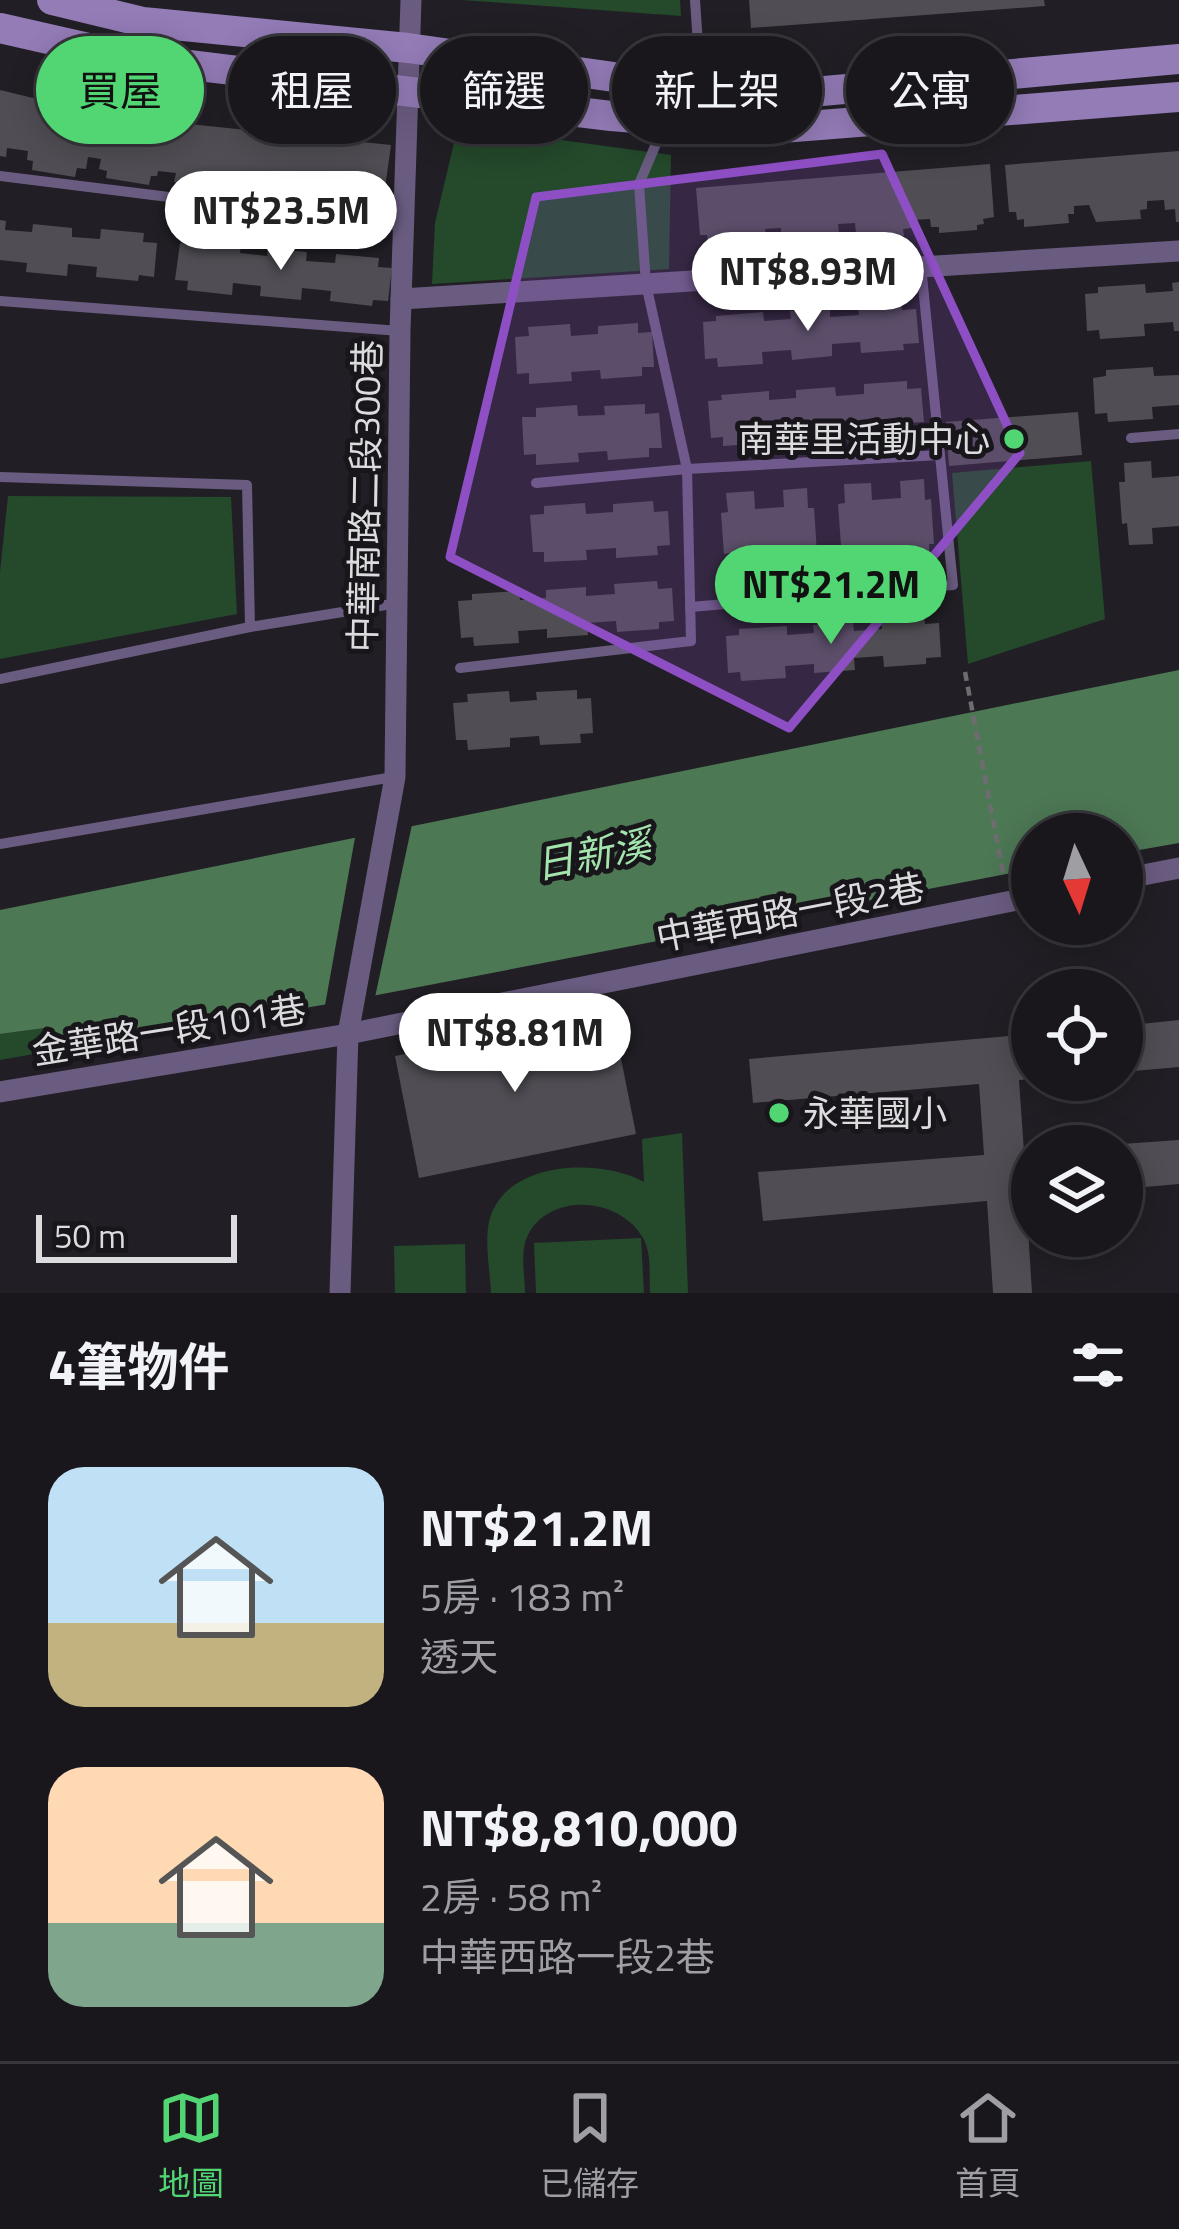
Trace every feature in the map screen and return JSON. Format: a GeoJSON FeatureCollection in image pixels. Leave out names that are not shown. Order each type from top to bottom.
{"type":"FeatureCollection","features":[{"type":"Feature","properties":{"kind":"street"},"geometry":{"type":"LineString","coordinates":[[52,0],[142,22],[408,48],[612,77]]}},
{"type":"Feature","properties":{"kind":"street","name":"中華南路二段300巷"},"geometry":{"type":"LineString","coordinates":[[340,1293],[350,1024],[395,777],[402,226],[411,0]]}},
{"type":"Feature","properties":{"kind":"street"},"geometry":{"type":"LineString","coordinates":[[0,28],[132,58],[612,115]]}},
{"type":"Feature","properties":{"kind":"street"},"geometry":{"type":"LineString","coordinates":[[822,92],[1179,59]]}},
{"type":"Feature","properties":{"kind":"street"},"geometry":{"type":"LineString","coordinates":[[822,125],[1179,97]]}},
{"type":"Feature","properties":{"kind":"street"},"geometry":{"type":"LineString","coordinates":[[401,299],[1179,251]]}},
{"type":"Feature","properties":{"kind":"street"},"geometry":{"type":"LineString","coordinates":[[1143,875],[1179,868]]}},
{"type":"Feature","properties":{"kind":"street","name":"中華西路一段2巷"},"geometry":{"type":"LineString","coordinates":[[350,1024],[1011,901]]}},
{"type":"Feature","properties":{"kind":"street","name":"金華路一段101巷"},"geometry":{"type":"LineString","coordinates":[[0,1092],[350,1024]]}},
{"type":"Feature","properties":{"kind":"lane"},"geometry":{"type":"LineString","coordinates":[[695,0],[697,36]]}},
{"type":"Feature","properties":{"kind":"lane"},"geometry":{"type":"LineString","coordinates":[[460,668],[691,641],[687,469],[646,284],[639,184],[658,144]]}},
{"type":"Feature","properties":{"kind":"lane"},"geometry":{"type":"LineString","coordinates":[[0,176],[402,226]]}},
{"type":"Feature","properties":{"kind":"lane"},"geometry":{"type":"LineString","coordinates":[[690,607],[953,585],[921,266]]}},
{"type":"Feature","properties":{"kind":"lane"},"geometry":{"type":"LineString","coordinates":[[0,302],[400,331]]}},
{"type":"Feature","properties":{"kind":"lane"},"geometry":{"type":"LineString","coordinates":[[1131,438],[1179,434]]}},
{"type":"Feature","properties":{"kind":"lane"},"geometry":{"type":"LineString","coordinates":[[536,483],[940,455]]}},
{"type":"Feature","properties":{"kind":"lane"},"geometry":{"type":"LineString","coordinates":[[0,477],[247,485],[250,627]]}},
{"type":"Feature","properties":{"kind":"lane"},"geometry":{"type":"LineString","coordinates":[[0,679],[250,627],[398,603]]}},
{"type":"Feature","properties":{"kind":"lane"},"geometry":{"type":"LineString","coordinates":[[0,844],[395,777]]}},
{"type":"Feature","properties":{"kind":"path"},"geometry":{"type":"LineString","coordinates":[[965,672],[1004,876]]}},
{"type":"Feature","properties":{"kind":"highlighted area"},"geometry":{"type":"Polygon","coordinates":[[[882,154],[1020,453],[789,728],[450,557],[536,197],[882,154]]]}},
{"type":"Feature","properties":{"kind":"shaded area"},"geometry":{"type":"Polygon","coordinates":[[[462,0],[680,0],[681,16],[462,0]]]}},
{"type":"Feature","properties":{"kind":"shaded area"},"geometry":{"type":"Polygon","coordinates":[[[454,144],[588,144],[671,155],[669,269],[432,284],[435,223],[454,144]]]}},
{"type":"Feature","properties":{"kind":"shaded area"},"geometry":{"type":"Polygon","coordinates":[[[1091,461],[1105,619],[968,664],[952,473],[1091,461]]]}},
{"type":"Feature","properties":{"kind":"shaded area"},"geometry":{"type":"Polygon","coordinates":[[[8,496],[231,497],[237,614],[0,659],[0,572],[8,496]]]}},
{"type":"Feature","properties":{"kind":"shaded area"},"geometry":{"type":"Polygon","coordinates":[[[46,1028],[57,1050],[0,1060],[0,1034],[46,1028]]]}},
{"type":"Feature","properties":{"kind":"shaded area"},"geometry":{"type":"Polygon","coordinates":[[[682,1133],[688,1293],[650,1293],[643,1238],[618,1214],[584,1205],[567,1206],[537,1222],[525,1243],[525,1293],[491,1293],[488,1229],[504,1193],[540,1173],[562,1169],[606,1170],[644,1182],[642,1139],[682,1133]]]}},
{"type":"Feature","properties":{"kind":"shaded area"},"geometry":{"type":"Polygon","coordinates":[[[641,1238],[644,1293],[536,1293],[534,1243],[641,1238]]]}},
{"type":"Feature","properties":{"kind":"shaded area"},"geometry":{"type":"Polygon","coordinates":[[[465,1244],[466,1293],[395,1293],[394,1246],[465,1244]]]}},
{"type":"Feature","properties":{"kind":"water","name":"日新溪"},"geometry":{"type":"Polygon","coordinates":[[[1179,670],[1179,843],[1143,849],[1143,813],[1011,813],[1011,873],[346,1001],[57,1050],[45,1028],[0,1034],[0,910],[1179,670]]]}},
{"type":"Feature","properties":{"kind":"pier"},"geometry":{"type":"Polygon","coordinates":[[[413,820],[374,1002],[324,1011],[356,832],[413,820]]]}},
{"type":"Feature","properties":{"kind":"building"},"geometry":{"type":"Polygon","coordinates":[[[749,0],[1044,0],[1045,6],[751,28],[749,0]]]}},
{"type":"Feature","properties":{"kind":"building"},"geometry":{"type":"Polygon","coordinates":[[[0,90],[36,99],[36,144],[204,144],[204,126],[228,128],[228,144],[391,145],[383,202],[373,201],[365,211],[327,205],[328,199],[320,198],[321,190],[305,187],[303,198],[294,197],[293,205],[256,199],[257,193],[247,191],[249,182],[234,180],[233,189],[225,187],[224,197],[180,190],[181,183],[174,182],[176,173],[158,171],[149,185],[106,178],[107,171],[99,169],[101,159],[88,157],[86,169],[77,168],[75,177],[32,170],[28,151],[7,148],[6,157],[0,156],[0,90]]]}},
{"type":"Feature","properties":{"kind":"building"},"geometry":{"type":"Polygon","coordinates":[[[1179,151],[1179,222],[1175,209],[1165,210],[1164,200],[1147,201],[1147,209],[1140,210],[1141,219],[1096,222],[1089,205],[1074,206],[1069,223],[1024,227],[1024,219],[1017,220],[1016,212],[1009,212],[1005,165],[1179,151]]]}},
{"type":"Feature","properties":{"kind":"building"},"geometry":{"type":"Polygon","coordinates":[[[990,164],[994,217],[983,219],[977,230],[939,233],[930,219],[912,220],[912,228],[903,229],[904,236],[866,239],[866,232],[856,233],[855,223],[838,224],[832,242],[788,245],[787,238],[781,238],[781,228],[765,229],[760,246],[716,250],[715,242],[708,243],[707,235],[700,235],[696,188],[990,164]]]}},
{"type":"Feature","properties":{"kind":"building"},"geometry":{"type":"Polygon","coordinates":[[[0,220],[6,221],[5,230],[32,232],[33,224],[72,228],[72,237],[100,239],[101,229],[144,233],[143,242],[157,243],[154,277],[139,275],[138,281],[96,277],[97,267],[68,264],[67,276],[26,272],[27,263],[0,260],[0,220]]]}},
{"type":"Feature","properties":{"kind":"building"},"geometry":{"type":"Polygon","coordinates":[[[194,239],[241,244],[240,253],[267,256],[268,248],[307,252],[306,261],[335,263],[336,254],[379,258],[378,267],[392,268],[388,301],[373,300],[372,306],[330,301],[331,291],[302,288],[301,300],[260,296],[261,286],[233,283],[232,295],[187,290],[188,281],[175,280],[180,243],[193,244],[194,239]]]}},
{"type":"Feature","properties":{"kind":"building"},"geometry":{"type":"Polygon","coordinates":[[[1179,282],[1179,331],[1174,331],[1173,322],[1144,324],[1145,336],[1100,339],[1099,330],[1087,331],[1085,294],[1098,293],[1098,287],[1145,284],[1146,293],[1173,291],[1172,283],[1179,282]]]}},
{"type":"Feature","properties":{"kind":"building"},"geometry":{"type":"Polygon","coordinates":[[[901,302],[902,310],[916,309],[919,343],[903,344],[904,350],[861,353],[860,342],[832,344],[832,356],[792,360],[791,350],[762,352],[763,364],[718,367],[717,358],[705,359],[703,322],[716,321],[716,316],[763,312],[764,321],[791,319],[790,311],[830,308],[830,317],[859,315],[858,305],[901,302]]]}},
{"type":"Feature","properties":{"kind":"building"},"geometry":{"type":"Polygon","coordinates":[[[638,323],[638,333],[652,332],[654,367],[642,367],[642,376],[601,379],[600,370],[571,372],[572,381],[529,384],[529,373],[517,374],[515,337],[529,336],[528,327],[570,324],[571,336],[598,334],[598,326],[638,323]]]}},
{"type":"Feature","properties":{"kind":"building"},"geometry":{"type":"Polygon","coordinates":[[[1153,367],[1154,376],[1179,375],[1179,405],[1152,407],[1153,419],[1108,422],[1107,413],[1095,414],[1093,378],[1106,376],[1106,370],[1153,367]]]}},
{"type":"Feature","properties":{"kind":"building"},"geometry":{"type":"Polygon","coordinates":[[[907,381],[907,389],[921,388],[924,422],[909,423],[909,429],[866,432],[866,421],[837,423],[838,436],[797,438],[796,429],[768,431],[769,443],[723,446],[723,437],[711,438],[708,401],[722,400],[721,395],[769,391],[769,400],[796,398],[796,390],[835,387],[836,396],[864,394],[864,384],[907,381]]]}},
{"type":"Feature","properties":{"kind":"building"},"geometry":{"type":"Polygon","coordinates":[[[645,404],[645,414],[659,413],[662,448],[649,448],[649,457],[608,460],[607,451],[578,453],[579,462],[536,465],[536,454],[524,455],[522,417],[536,417],[536,408],[577,405],[578,416],[605,415],[604,406],[645,404]]]}},
{"type":"Feature","properties":{"kind":"building","name":"南華里活動中心"},"geometry":{"type":"Polygon","coordinates":[[[1078,412],[1082,455],[949,466],[946,422],[1078,412]]]}},
{"type":"Feature","properties":{"kind":"building"},"geometry":{"type":"Polygon","coordinates":[[[1151,461],[1152,478],[1179,476],[1179,526],[1152,528],[1153,544],[1129,545],[1127,523],[1122,524],[1119,482],[1125,482],[1124,463],[1151,461]]]}},
{"type":"Feature","properties":{"kind":"building"},"geometry":{"type":"Polygon","coordinates":[[[924,479],[925,500],[931,499],[934,544],[929,544],[930,563],[903,565],[902,548],[872,549],[873,565],[848,567],[838,504],[845,503],[844,484],[871,483],[872,500],[901,498],[900,481],[924,479]]]}},
{"type":"Feature","properties":{"kind":"building"},"geometry":{"type":"Polygon","coordinates":[[[807,488],[808,508],[814,508],[817,553],[812,553],[813,572],[786,574],[785,556],[754,558],[755,574],[731,575],[721,513],[728,512],[726,493],[754,491],[755,509],[784,507],[783,490],[807,488]]]}},
{"type":"Feature","properties":{"kind":"building"},"geometry":{"type":"Polygon","coordinates":[[[653,501],[654,512],[668,511],[670,545],[657,546],[658,555],[616,558],[616,548],[586,550],[587,560],[544,562],[544,552],[533,552],[530,515],[544,514],[544,506],[585,503],[586,514],[613,512],[613,504],[653,501]]]}},
{"type":"Feature","properties":{"kind":"building"},"geometry":{"type":"Polygon","coordinates":[[[657,581],[658,589],[672,588],[674,621],[659,622],[659,629],[617,632],[616,621],[587,623],[588,635],[547,638],[547,629],[518,631],[519,643],[474,646],[473,637],[461,638],[458,601],[472,600],[472,594],[519,591],[520,600],[546,598],[546,590],[586,587],[586,596],[615,594],[614,584],[657,581]]]}},
{"type":"Feature","properties":{"kind":"building"},"geometry":{"type":"Polygon","coordinates":[[[924,616],[925,624],[939,623],[941,657],[926,658],[926,664],[884,667],[883,656],[854,658],[855,670],[814,673],[814,664],[785,666],[786,678],[741,681],[740,672],[728,673],[726,636],[739,635],[739,629],[787,626],[787,635],[814,633],[813,625],[853,622],[854,631],[882,629],[881,619],[924,616]]]}},
{"type":"Feature","properties":{"kind":"building"},"geometry":{"type":"Polygon","coordinates":[[[577,690],[577,699],[591,698],[593,733],[580,734],[581,743],[540,745],[539,736],[510,738],[510,747],[468,750],[467,740],[456,740],[453,703],[468,702],[467,694],[509,691],[510,702],[537,700],[536,692],[577,690]]]}},
{"type":"Feature","properties":{"kind":"building"},"geometry":{"type":"Polygon","coordinates":[[[612,1013],[636,1134],[419,1178],[395,1056],[612,1013]]]}},
{"type":"Feature","properties":{"kind":"building"},"geometry":{"type":"Polygon","coordinates":[[[1179,1020],[1179,1067],[1143,1070],[1143,1024],[1179,1020]]]}},
{"type":"Feature","properties":{"kind":"building"},"geometry":{"type":"Polygon","coordinates":[[[1011,1036],[1011,1101],[1020,1101],[1022,1125],[1011,1125],[1011,1257],[1030,1257],[1032,1293],[993,1293],[987,1201],[763,1221],[758,1172],[984,1155],[979,1084],[753,1103],[749,1059],[1011,1036]]]}},
{"type":"Feature","properties":{"kind":"building"},"geometry":{"type":"Polygon","coordinates":[[[1179,1140],[1179,1184],[1143,1187],[1143,1143],[1179,1140]]]}},
{"type":"Feature","properties":{"kind":"place","name":"南華里活動中心"},"geometry":{"type":"Point","coordinates":[1014,439]}},
{"type":"Feature","properties":{"kind":"place","name":"永華國小"},"geometry":{"type":"Point","coordinates":[779,1113]}}]}
